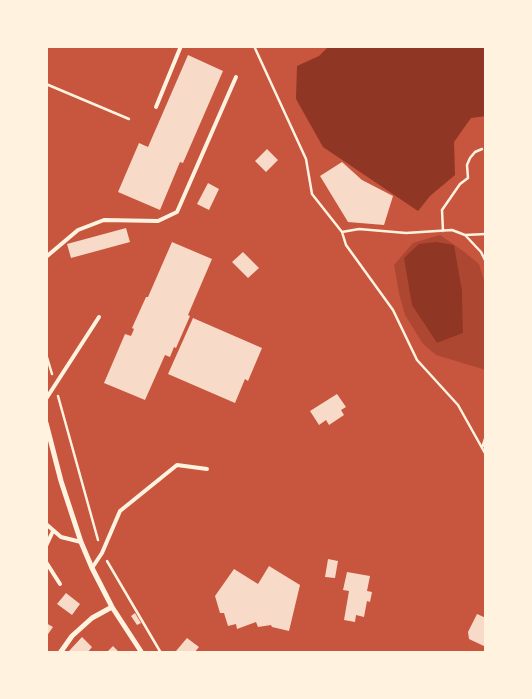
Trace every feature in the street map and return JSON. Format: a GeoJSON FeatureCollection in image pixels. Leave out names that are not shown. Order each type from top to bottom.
{"type":"FeatureCollection","features":[{"type":"Feature","properties":{"kind":"street"},"geometry":{"type":"LineString","coordinates":[[46,423],[63,489],[81,542],[112,607],[142,653]]}},
{"type":"Feature","properties":{"kind":"street"},"geometry":{"type":"LineString","coordinates":[[60,653],[72,636],[92,618],[112,607]]}},
{"type":"Feature","properties":{"kind":"lane"},"geometry":{"type":"LineString","coordinates":[[156,108],[182,46]]}},
{"type":"Feature","properties":{"kind":"lane"},"geometry":{"type":"LineString","coordinates":[[46,257],[78,230],[104,220],[158,221],[177,212],[236,77]]}},
{"type":"Feature","properties":{"kind":"lane"},"geometry":{"type":"LineString","coordinates":[[46,399],[99,317]]}},
{"type":"Feature","properties":{"kind":"lane"},"geometry":{"type":"LineString","coordinates":[[92,568],[102,553],[120,511],[177,465],[207,469]]}},
{"type":"Feature","properties":{"kind":"lane"},"geometry":{"type":"LineString","coordinates":[[46,524],[61,536],[81,542]]}},
{"type":"Feature","properties":{"kind":"lane"},"geometry":{"type":"LineString","coordinates":[[46,546],[53,531]]}},
{"type":"Feature","properties":{"kind":"lane"},"geometry":{"type":"LineString","coordinates":[[46,562],[60,584]]}},
{"type":"Feature","properties":{"kind":"path"},"geometry":{"type":"LineString","coordinates":[[254,46],[306,159],[312,194],[342,232],[346,245],[393,310],[417,360],[458,405],[486,455]]}},
{"type":"Feature","properties":{"kind":"path"},"geometry":{"type":"LineString","coordinates":[[46,84],[129,119]]}},
{"type":"Feature","properties":{"kind":"path"},"geometry":{"type":"LineString","coordinates":[[443,230],[442,210],[460,184],[468,178],[467,165],[470,158],[475,152],[482,149]]}},
{"type":"Feature","properties":{"kind":"path"},"geometry":{"type":"LineString","coordinates":[[342,232],[358,229],[406,233],[452,230],[465,235],[486,234]]}},
{"type":"Feature","properties":{"kind":"path"},"geometry":{"type":"LineString","coordinates":[[465,235],[481,252],[486,262]]}},
{"type":"Feature","properties":{"kind":"path"},"geometry":{"type":"LineString","coordinates":[[46,354],[102,553],[161,653]]}},
{"type":"Feature","properties":{"kind":"path"},"geometry":{"type":"LineString","coordinates":[[482,448],[486,436]]}},
{"type":"Feature","properties":{"kind":"shaded area"},"geometry":{"type":"Polygon","coordinates":[[[329,46],[486,46],[486,116],[471,118],[454,142],[455,175],[430,196],[418,211],[323,147],[296,99],[297,66],[319,56],[329,46]]]}},
{"type":"Feature","properties":{"kind":"shaded area"},"geometry":{"type":"Polygon","coordinates":[[[440,235],[479,264],[486,287],[486,370],[436,355],[423,344],[405,315],[394,265],[413,243],[440,235]],[[462,291],[437,343],[463,333],[462,291]]]}},
{"type":"Feature","properties":{"kind":"shaded area"},"geometry":{"type":"Polygon","coordinates":[[[436,242],[454,245],[462,291],[463,333],[437,343],[412,305],[404,258],[419,244],[436,242]]]}},
{"type":"Feature","properties":{"kind":"building"},"geometry":{"type":"Polygon","coordinates":[[[188,55],[223,71],[183,163],[180,162],[160,210],[118,192],[139,143],[148,147],[188,55]]]}},
{"type":"Feature","properties":{"kind":"building"},"geometry":{"type":"Polygon","coordinates":[[[267,149],[278,160],[266,172],[255,161],[267,149]]]}},
{"type":"Feature","properties":{"kind":"building"},"geometry":{"type":"Polygon","coordinates":[[[342,162],[362,180],[393,196],[384,225],[348,222],[320,176],[342,162]]]}},
{"type":"Feature","properties":{"kind":"building"},"geometry":{"type":"Polygon","coordinates":[[[208,183],[219,189],[209,210],[197,204],[208,183]]]}},
{"type":"Feature","properties":{"kind":"building"},"geometry":{"type":"Polygon","coordinates":[[[126,228],[130,242],[71,258],[67,244],[126,228]]]}},
{"type":"Feature","properties":{"kind":"building"},"geometry":{"type":"Polygon","coordinates":[[[172,242],[212,259],[176,348],[174,347],[170,357],[165,355],[145,400],[104,383],[125,334],[131,336],[134,329],[132,328],[172,242]]]}},
{"type":"Feature","properties":{"kind":"building"},"geometry":{"type":"Polygon","coordinates":[[[243,252],[259,268],[248,278],[232,262],[243,252]]]}},
{"type":"Feature","properties":{"kind":"building"},"geometry":{"type":"Polygon","coordinates":[[[193,318],[262,348],[248,381],[245,379],[235,403],[168,374],[193,318]]]}},
{"type":"Feature","properties":{"kind":"building"},"geometry":{"type":"Polygon","coordinates":[[[337,394],[346,407],[341,410],[344,415],[329,425],[326,420],[319,425],[310,411],[337,394]]]}},
{"type":"Feature","properties":{"kind":"building"},"geometry":{"type":"Polygon","coordinates":[[[328,559],[338,561],[335,578],[325,577],[328,559]]]}},
{"type":"Feature","properties":{"kind":"building"},"geometry":{"type":"Polygon","coordinates":[[[269,566],[300,585],[289,631],[272,627],[271,625],[258,627],[256,622],[237,629],[236,624],[228,626],[224,613],[220,613],[215,596],[234,569],[258,584],[269,566]]]}},
{"type":"Feature","properties":{"kind":"building"},"geometry":{"type":"Polygon","coordinates":[[[347,572],[370,576],[367,591],[372,592],[370,602],[367,601],[364,617],[356,615],[355,622],[344,620],[349,591],[343,590],[347,572]]]}},
{"type":"Feature","properties":{"kind":"building"},"geometry":{"type":"Polygon","coordinates":[[[66,593],[80,604],[72,615],[57,604],[66,593]]]}},
{"type":"Feature","properties":{"kind":"building"},"geometry":{"type":"Polygon","coordinates":[[[135,613],[141,623],[137,625],[131,616],[135,613]]]}},
{"type":"Feature","properties":{"kind":"building"},"geometry":{"type":"Polygon","coordinates":[[[477,614],[486,618],[486,647],[469,639],[468,632],[477,614]]]}},
{"type":"Feature","properties":{"kind":"building"},"geometry":{"type":"Polygon","coordinates":[[[46,623],[53,627],[46,637],[46,623]]]}},
{"type":"Feature","properties":{"kind":"building"},"geometry":{"type":"Polygon","coordinates":[[[82,637],[92,647],[87,653],[71,653],[69,651],[82,637]]]}},
{"type":"Feature","properties":{"kind":"building"},"geometry":{"type":"Polygon","coordinates":[[[187,638],[199,647],[194,653],[178,653],[176,651],[187,638]]]}},
{"type":"Feature","properties":{"kind":"building"},"geometry":{"type":"Polygon","coordinates":[[[113,646],[120,653],[106,653],[113,646]]]}}]}
